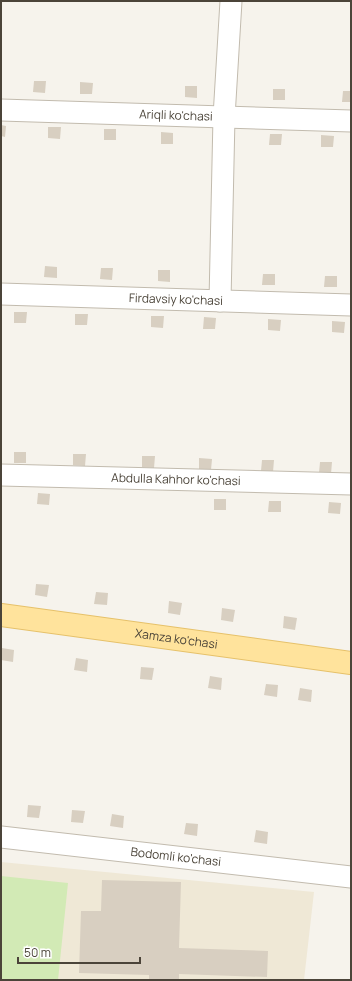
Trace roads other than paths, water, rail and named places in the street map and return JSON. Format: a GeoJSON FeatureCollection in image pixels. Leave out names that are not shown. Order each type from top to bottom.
{"type":"FeatureCollection","features":[{"type":"Feature","properties":{"kind":"main road","name":"Xamza ko'chasi"},"geometry":{"type":"LineString","coordinates":[[1,615],[351,663]]}},
{"type":"Feature","properties":{"kind":"street"},"geometry":{"type":"LineString","coordinates":[[220,301],[224,117],[231,1]]}},
{"type":"Feature","properties":{"kind":"street","name":"Ariqli ko'chasi"},"geometry":{"type":"LineString","coordinates":[[1,110],[351,121]]}},
{"type":"Feature","properties":{"kind":"street","name":"Firdavsiy ko'chasi"},"geometry":{"type":"LineString","coordinates":[[1,294],[351,305]]}},
{"type":"Feature","properties":{"kind":"street","name":"Abdulla Kahhor ko'chasi"},"geometry":{"type":"LineString","coordinates":[[1,475],[351,484]]}},
{"type":"Feature","properties":{"kind":"street","name":"Bodomli ko'chasi"},"geometry":{"type":"LineString","coordinates":[[1,837],[351,877]]}}]}
